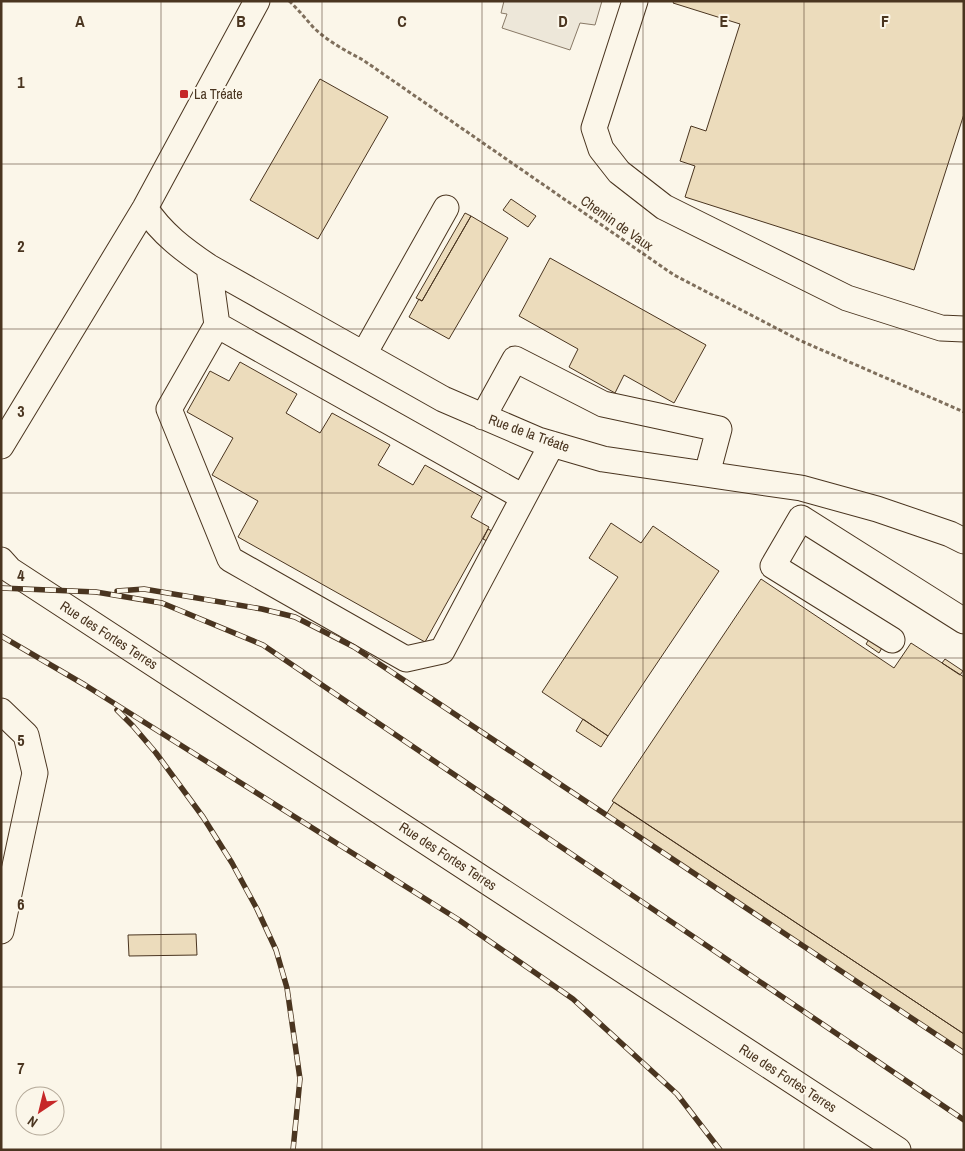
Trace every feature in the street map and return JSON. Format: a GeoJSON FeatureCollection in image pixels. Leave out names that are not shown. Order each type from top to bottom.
{"type":"FeatureCollection","features":[{"type":"Feature","properties":{"kind":"street"},"geometry":{"type":"LineString","coordinates":[[1,446],[145,208],[257,1]]}},
{"type":"Feature","properties":{"kind":"street"},"geometry":{"type":"LineString","coordinates":[[635,1],[594,128],[600,148],[619,172],[664,207],[847,298],[941,328],[964,329]]}},
{"type":"Feature","properties":{"kind":"street","name":"Rue de la Tréate"},"geometry":{"type":"LineString","coordinates":[[145,208],[154,222],[177,245],[209,267],[443,400],[538,440],[603,459],[801,488],[877,509],[950,534],[964,541]]}},
{"type":"Feature","properties":{"kind":"street"},"geometry":{"type":"LineString","coordinates":[[364,354],[446,208]]}},
{"type":"Feature","properties":{"kind":"street"},"geometry":{"type":"LineString","coordinates":[[209,267],[217,325],[169,409],[230,559],[398,654],[406,658],[442,651],[552,444]]}},
{"type":"Feature","properties":{"kind":"street"},"geometry":{"type":"LineString","coordinates":[[217,325],[524,497]]}},
{"type":"Feature","properties":{"kind":"street"},"geometry":{"type":"LineString","coordinates":[[483,416],[515,359],[604,404],[719,429],[707,474]]}},
{"type":"Feature","properties":{"kind":"street"},"geometry":{"type":"LineString","coordinates":[[801,488],[802,518],[773,566],[892,640]]}},
{"type":"Feature","properties":{"kind":"street"},"geometry":{"type":"LineString","coordinates":[[802,518],[964,621]]}},
{"type":"Feature","properties":{"kind":"street","name":"Rue des Fortes Terres"},"geometry":{"type":"LineString","coordinates":[[1,560],[10,570],[881,1146]]}},
{"type":"Feature","properties":{"kind":"street"},"geometry":{"type":"LineString","coordinates":[[1,711],[26,736],[35,774],[1,931]]}},
{"type":"Feature","properties":{"kind":"path","name":"Chemin de Vaux"},"geometry":{"type":"LineString","coordinates":[[289,1],[314,28],[342,48],[371,66],[674,275],[799,340],[964,412]]}},
{"type":"Feature","properties":{"kind":"shaded area"},"geometry":{"type":"Polygon","coordinates":[[[504,1],[602,1],[595,25],[580,23],[570,50],[502,28],[507,14],[501,13],[504,1]]]}},
{"type":"Feature","properties":{"kind":"building"},"geometry":{"type":"Polygon","coordinates":[[[674,1],[964,1],[964,114],[914,270],[685,197],[695,166],[680,161],[691,126],[706,131],[740,24],[673,3],[674,1]]]}},
{"type":"Feature","properties":{"kind":"building"},"geometry":{"type":"Polygon","coordinates":[[[320,79],[388,117],[318,239],[250,200],[320,79]]]}},
{"type":"Feature","properties":{"kind":"building"},"geometry":{"type":"Polygon","coordinates":[[[511,199],[536,216],[528,227],[503,210],[511,199]]]}},
{"type":"Feature","properties":{"kind":"building"},"geometry":{"type":"Polygon","coordinates":[[[465,213],[471,216],[422,301],[416,298],[465,213]]]}},
{"type":"Feature","properties":{"kind":"building"},"geometry":{"type":"Polygon","coordinates":[[[471,216],[508,238],[449,339],[409,317],[419,299],[422,301],[471,216]]]}},
{"type":"Feature","properties":{"kind":"building"},"geometry":{"type":"Polygon","coordinates":[[[550,258],[706,345],[674,403],[624,375],[615,393],[569,367],[578,349],[519,316],[550,258]]]}},
{"type":"Feature","properties":{"kind":"building"},"geometry":{"type":"Polygon","coordinates":[[[240,362],[297,394],[286,413],[320,433],[332,413],[390,445],[378,465],[413,485],[425,465],[482,497],[471,517],[489,527],[425,642],[238,537],[258,501],[212,475],[233,438],[187,412],[210,371],[229,381],[240,362]]]}},
{"type":"Feature","properties":{"kind":"building"},"geometry":{"type":"Polygon","coordinates":[[[611,523],[641,543],[653,526],[719,571],[608,736],[542,692],[618,577],[589,558],[611,523]]]}},
{"type":"Feature","properties":{"kind":"building"},"geometry":{"type":"Polygon","coordinates":[[[488,529],[494,532],[489,542],[483,539],[488,529]]]}},
{"type":"Feature","properties":{"kind":"building"},"geometry":{"type":"Polygon","coordinates":[[[761,579],[894,668],[911,643],[964,677],[964,1034],[612,801],[761,579]]]}},
{"type":"Feature","properties":{"kind":"building"},"geometry":{"type":"Polygon","coordinates":[[[870,638],[883,646],[879,653],[866,644],[870,638]]]}},
{"type":"Feature","properties":{"kind":"building"},"geometry":{"type":"Polygon","coordinates":[[[945,659],[963,671],[960,675],[942,663],[945,659]]]}},
{"type":"Feature","properties":{"kind":"building"},"geometry":{"type":"Polygon","coordinates":[[[583,719],[608,736],[601,747],[576,731],[583,719]]]}},
{"type":"Feature","properties":{"kind":"building"},"geometry":{"type":"Polygon","coordinates":[[[614,802],[964,1034],[964,1055],[605,816],[614,802]]]}},
{"type":"Feature","properties":{"kind":"building"},"geometry":{"type":"Polygon","coordinates":[[[196,934],[197,955],[129,956],[128,935],[196,934]]]}},
{"type":"Feature","properties":{"kind":"railway"},"geometry":{"type":"LineString","coordinates":[[1,588],[96,592],[162,603],[263,645],[964,1120]]}},
{"type":"Feature","properties":{"kind":"railway"},"geometry":{"type":"LineString","coordinates":[[117,591],[144,589],[262,609],[295,617],[354,647],[964,1053]]}},
{"type":"Feature","properties":{"kind":"railway"},"geometry":{"type":"LineString","coordinates":[[1,636],[85,685],[459,920],[573,999],[677,1094],[720,1150]]}},
{"type":"Feature","properties":{"kind":"railway"},"geometry":{"type":"LineString","coordinates":[[117,710],[156,753],[203,817],[232,863],[257,909],[276,950],[287,988],[300,1079],[293,1150]]}},
{"type":"Feature","properties":{"kind":"place","name":"La Tréate"},"geometry":{"type":"Point","coordinates":[184,94]}}]}
